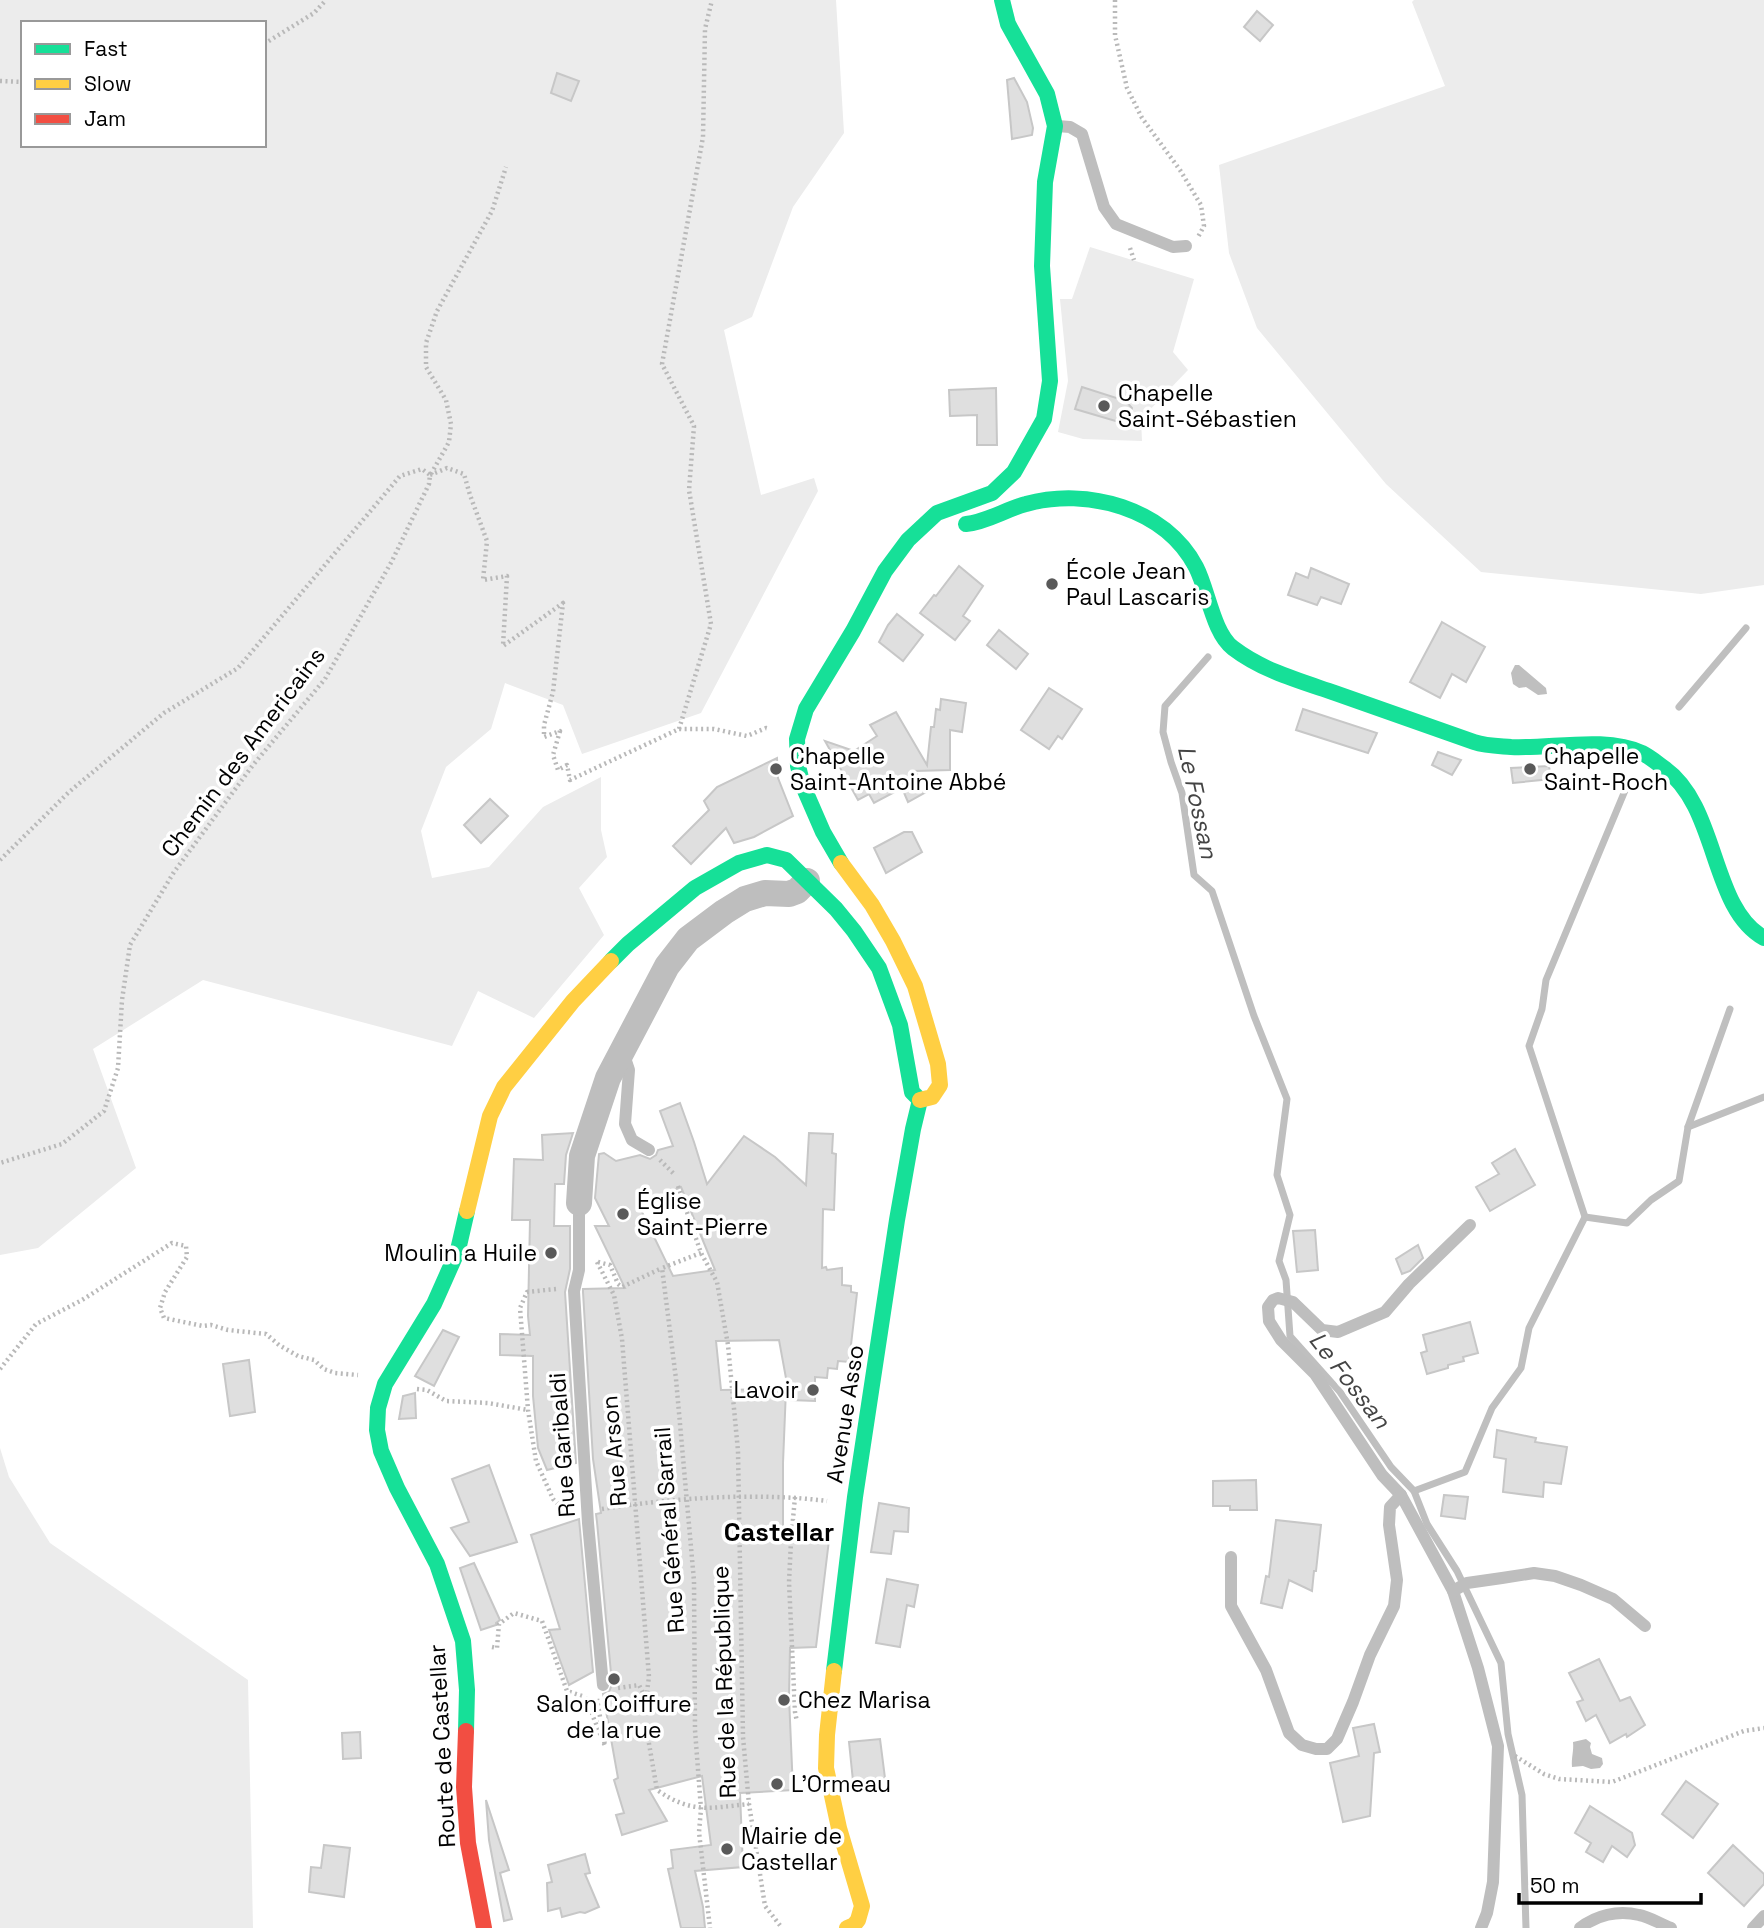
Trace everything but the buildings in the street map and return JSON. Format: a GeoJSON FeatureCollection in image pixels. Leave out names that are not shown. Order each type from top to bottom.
{"type":"FeatureCollection","features":[{"type":"Feature","properties":{"kind":"street"},"geometry":{"type":"LineString","coordinates":[[920,1100],[932,1097],[940,1085],[938,1064],[915,986],[872,905],[843,866],[823,832],[803,786],[798,766],[797,739],[806,709],[885,571],[908,540],[937,513],[992,494],[1014,472],[1044,419],[1050,381],[1042,266],[1045,182],[1055,126],[1047,94],[1008,24],[1002,0]]}},
{"type":"Feature","properties":{"kind":"street"},"geometry":{"type":"LineString","coordinates":[[937,513],[958,524],[975,523],[1024,504],[1053,498],[1080,499],[1117,506],[1146,516],[1173,536],[1196,567],[1216,623],[1231,647],[1267,669],[1482,746],[1611,745],[1642,753],[1668,771],[1688,793],[1700,816],[1732,903],[1755,933],[1764,938]]}},
{"type":"Feature","properties":{"kind":"street","name":"Route de Castellar"},"geometry":{"type":"LineString","coordinates":[[484,1928],[468,1843],[464,1787],[467,1690],[463,1641],[438,1564],[397,1488],[381,1451],[377,1430],[378,1408],[385,1384],[434,1304],[458,1250],[491,1116],[504,1087],[573,1001],[628,944],[695,888],[739,863],[766,855],[786,860],[836,909],[855,931],[879,968],[900,1025],[912,1092],[920,1100]]}},
{"type":"Feature","properties":{"kind":"street"},"geometry":{"type":"LineString","coordinates":[[579,1203],[582,1156],[608,1079],[667,966],[688,939],[745,899],[765,893],[789,894],[797,891],[807,881]]}},
{"type":"Feature","properties":{"kind":"street","name":"Avenue Asso"},"geometry":{"type":"LineString","coordinates":[[847,1928],[861,1918],[862,1906],[839,1828],[826,1768],[827,1735],[855,1497],[897,1220],[920,1100]]}},
{"type":"Feature","properties":{"kind":"lane"},"geometry":{"type":"LineString","coordinates":[[1055,126],[1070,127],[1082,134],[1104,207],[1116,224],[1173,247],[1186,246]]}},
{"type":"Feature","properties":{"kind":"lane"},"geometry":{"type":"LineString","coordinates":[[623,1052],[629,1070],[625,1124],[632,1140],[649,1150]]}},
{"type":"Feature","properties":{"kind":"lane","name":"Rue Garibaldi"},"geometry":{"type":"LineString","coordinates":[[579,1203],[579,1270],[574,1292],[588,1518],[603,1685]]}},
{"type":"Feature","properties":{"kind":"lane"},"geometry":{"type":"LineString","coordinates":[[1471,1224],[1409,1284],[1385,1312],[1338,1332],[1322,1330],[1293,1302],[1278,1298],[1268,1307],[1269,1321],[1281,1340],[1315,1374],[1382,1475],[1401,1495],[1453,1591],[1478,1668],[1498,1746],[1493,1882],[1481,1928]]}},
{"type":"Feature","properties":{"kind":"lane"},"geometry":{"type":"LineString","coordinates":[[1231,1557],[1231,1606],[1266,1670],[1290,1732],[1302,1745],[1327,1749],[1337,1739],[1370,1655],[1394,1606],[1397,1580],[1390,1507],[1401,1495]]}},
{"type":"Feature","properties":{"kind":"lane"},"geometry":{"type":"LineString","coordinates":[[1453,1591],[1467,1583],[1534,1573],[1555,1576],[1613,1599],[1645,1626]]}},
{"type":"Feature","properties":{"kind":"lane"},"geometry":{"type":"LineString","coordinates":[[1580,1928],[1601,1915],[1639,1914],[1671,1928]]}},
{"type":"Feature","properties":{"kind":"lane"},"geometry":{"type":"LineString","coordinates":[[1753,1928],[1764,1916]]}},
{"type":"Feature","properties":{"kind":"path"},"geometry":{"type":"LineString","coordinates":[[266,43],[314,13],[326,0]]}},
{"type":"Feature","properties":{"kind":"path"},"geometry":{"type":"LineString","coordinates":[[679,729],[711,624],[690,490],[694,426],[662,364],[703,136],[705,29],[712,0]]}},
{"type":"Feature","properties":{"kind":"path"},"geometry":{"type":"LineString","coordinates":[[1115,0],[1115,36],[1127,88],[1142,118],[1180,170],[1201,205],[1204,226],[1197,240],[1186,246]]}},
{"type":"Feature","properties":{"kind":"path"},"geometry":{"type":"LineString","coordinates":[[0,81],[21,82]]}},
{"type":"Feature","properties":{"kind":"path","name":"Chemin des Americains"},"geometry":{"type":"LineString","coordinates":[[0,1163],[62,1144],[104,1111],[118,1068],[122,1000],[130,945],[174,872],[253,765],[325,680],[393,561],[429,484],[430,475],[449,442],[452,424],[446,400],[426,367],[426,343],[437,311],[462,270],[492,211],[506,167]]}},
{"type":"Feature","properties":{"kind":"path"},"geometry":{"type":"LineString","coordinates":[[0,860],[69,792],[164,713],[238,668],[400,476],[422,469],[430,475],[447,468],[464,474],[487,541],[483,580],[508,576],[503,646],[563,603],[553,692],[544,726],[544,737],[560,731],[553,755],[558,770],[568,765],[570,780],[679,729],[714,729],[747,736],[766,727],[797,739]]}},
{"type":"Feature","properties":{"kind":"path","name":"Rue de la République"},"geometry":{"type":"LineString","coordinates":[[678,1186],[701,1253],[717,1282],[728,1345],[738,1451],[743,1737],[749,1804],[765,1906],[782,1928]]}},
{"type":"Feature","properties":{"kind":"path"},"geometry":{"type":"LineString","coordinates":[[0,1369],[36,1324],[82,1300],[172,1243],[186,1246],[187,1257],[165,1292],[160,1308],[164,1318],[266,1334],[298,1356],[314,1360],[324,1369],[335,1373],[363,1375],[385,1384],[427,1390],[446,1401],[488,1403],[528,1410]]}},
{"type":"Feature","properties":{"kind":"path"},"geometry":{"type":"LineString","coordinates":[[662,1268],[701,1253]]}},
{"type":"Feature","properties":{"kind":"path","name":"Rue Arson"},"geometry":{"type":"LineString","coordinates":[[645,1706],[649,1677],[622,1339],[614,1294],[597,1262],[610,1265],[622,1287],[662,1268]]}},
{"type":"Feature","properties":{"kind":"path","name":"Rue Général Sarrail"},"geometry":{"type":"LineString","coordinates":[[662,1268],[672,1338],[694,1581],[695,1730],[701,1809],[699,1832],[710,1928]]}},
{"type":"Feature","properties":{"kind":"path"},"geometry":{"type":"LineString","coordinates":[[574,1292],[567,1288],[527,1292],[520,1308],[528,1410],[536,1461],[553,1499],[567,1513],[588,1518],[636,1504],[687,1500],[794,1497],[830,1502]]}},
{"type":"Feature","properties":{"kind":"path"},"geometry":{"type":"LineString","coordinates":[[489,1646],[497,1648],[499,1624],[514,1613],[542,1621],[567,1691],[584,1697],[605,1746],[596,1697],[603,1685],[608,1690],[639,1685],[646,1699]]}},
{"type":"Feature","properties":{"kind":"path"},"geometry":{"type":"LineString","coordinates":[[1498,1746],[1544,1774],[1559,1779],[1612,1782],[1744,1731],[1764,1728]]}},
{"type":"Feature","properties":{"kind":"path"},"geometry":{"type":"LineString","coordinates":[[647,1732],[657,1790],[670,1799],[701,1809],[749,1804]]}},
{"type":"Feature","properties":{"kind":"shaded area"},"geometry":{"type":"Polygon","coordinates":[[[0,0],[836,0],[844,133],[793,207],[752,317],[724,330],[761,495],[814,478],[818,491],[701,713],[582,754],[563,705],[505,683],[491,729],[446,767],[421,831],[432,878],[489,867],[543,807],[601,777],[601,830],[607,857],[579,888],[604,935],[534,1018],[478,991],[452,1046],[203,980],[93,1049],[136,1168],[38,1248],[0,1255],[0,0]]]}},
{"type":"Feature","properties":{"kind":"shaded area"},"geometry":{"type":"Polygon","coordinates":[[[1764,0],[1764,585],[1701,594],[1481,572],[1386,484],[1257,328],[1229,253],[1219,165],[1445,86],[1412,2],[1764,0]]]}},
{"type":"Feature","properties":{"kind":"shaded area"},"geometry":{"type":"Polygon","coordinates":[[[1090,247],[1194,279],[1173,352],[1188,370],[1141,419],[1142,441],[1083,439],[1058,432],[1068,381],[1060,299],[1072,299],[1090,247]]]}},
{"type":"Feature","properties":{"kind":"shaded area"},"geometry":{"type":"Polygon","coordinates":[[[1515,665],[1519,665],[1546,688],[1547,694],[1538,695],[1526,687],[1519,688],[1513,684],[1511,673],[1515,665]]]}},
{"type":"Feature","properties":{"kind":"shaded area"},"geometry":{"type":"Polygon","coordinates":[[[0,1448],[9,1477],[50,1543],[248,1680],[253,1928],[0,1928],[0,1448]]]}},
{"type":"Feature","properties":{"kind":"shaded area"},"geometry":{"type":"Polygon","coordinates":[[[1586,1739],[1591,1743],[1592,1754],[1602,1758],[1603,1764],[1600,1768],[1572,1767],[1573,1742],[1586,1739]]]}},
{"type":"Feature","properties":{"kind":"waterway"},"geometry":{"type":"LineString","coordinates":[[1679,707],[1746,628]]}},
{"type":"Feature","properties":{"kind":"waterway","name":"Le Fossan"},"geometry":{"type":"LineString","coordinates":[[1208,657],[1165,706],[1163,732],[1182,793],[1194,875],[1212,891],[1254,1016],[1287,1099],[1277,1175],[1290,1215],[1279,1261],[1286,1280],[1290,1336],[1340,1392],[1391,1467],[1414,1491],[1427,1524],[1457,1571],[1501,1663],[1508,1734],[1522,1795],[1526,1928]]}},
{"type":"Feature","properties":{"kind":"waterway"},"geometry":{"type":"LineString","coordinates":[[1414,1491],[1465,1472],[1492,1408],[1521,1368],[1529,1328],[1585,1217],[1529,1046],[1542,1009],[1546,980],[1629,781]]}},
{"type":"Feature","properties":{"kind":"waterway"},"geometry":{"type":"LineString","coordinates":[[1585,1217],[1627,1223],[1651,1200],[1679,1181],[1688,1127],[1730,1009]]}},
{"type":"Feature","properties":{"kind":"waterway"},"geometry":{"type":"LineString","coordinates":[[1688,1127],[1764,1097]]}},
{"type":"Feature","properties":{"kind":"traffic: fast"},"geometry":{"type":"LineString","coordinates":[[841,863],[823,832],[803,786],[798,766],[797,739],[806,709],[885,571],[908,540],[937,513],[992,493],[1014,472],[1044,419],[1050,381],[1042,266],[1045,182],[1055,126],[1047,94],[1008,24],[1002,0]]}},
{"type":"Feature","properties":{"kind":"traffic: fast"},"geometry":{"type":"LineString","coordinates":[[966,524],[1050,499],[1074,498],[1122,507],[1165,530],[1182,547],[1196,567],[1220,632],[1226,641],[1245,656],[1269,669],[1479,743],[1527,747],[1612,745],[1642,753],[1682,785],[1706,831],[1733,904],[1746,924],[1764,938]]}},
{"type":"Feature","properties":{"kind":"traffic: fast"},"geometry":{"type":"LineString","coordinates":[[611,961],[695,888],[739,863],[767,855],[786,860],[836,909],[879,968],[900,1025],[912,1092],[920,1100]]}},
{"type":"Feature","properties":{"kind":"traffic: fast"},"geometry":{"type":"LineString","coordinates":[[834,1671],[855,1497],[897,1220],[920,1100]]}},
{"type":"Feature","properties":{"kind":"traffic: fast"},"geometry":{"type":"LineString","coordinates":[[466,1731],[467,1690],[463,1641],[437,1564],[397,1488],[381,1451],[377,1430],[378,1408],[385,1384],[434,1304],[458,1250],[467,1211]]}},
{"type":"Feature","properties":{"kind":"traffic: slow"},"geometry":{"type":"LineString","coordinates":[[841,863],[872,905],[915,986],[938,1064],[940,1085],[932,1097],[920,1100]]}},
{"type":"Feature","properties":{"kind":"traffic: slow"},"geometry":{"type":"LineString","coordinates":[[467,1211],[490,1116],[504,1087],[573,1001],[611,961]]}},
{"type":"Feature","properties":{"kind":"traffic: slow"},"geometry":{"type":"LineString","coordinates":[[834,1671],[826,1768],[839,1828],[862,1906],[858,1920],[847,1928]]}},
{"type":"Feature","properties":{"kind":"traffic: jam"},"geometry":{"type":"LineString","coordinates":[[466,1731],[464,1787],[468,1843],[484,1928]]}},
{"type":"Feature","properties":{"kind":"place","name":"Chapelle Saint-Sébastien"},"geometry":{"type":"Point","coordinates":[1104,406]}},
{"type":"Feature","properties":{"kind":"place","name":"École Jean Paul Lascaris"},"geometry":{"type":"Point","coordinates":[1052,584]}},
{"type":"Feature","properties":{"kind":"place","name":"Chapelle Saint-Antoine Abbé"},"geometry":{"type":"Point","coordinates":[776,769]}},
{"type":"Feature","properties":{"kind":"place","name":"Chapelle Saint-Roch"},"geometry":{"type":"Point","coordinates":[1530,769]}},
{"type":"Feature","properties":{"kind":"place","name":"Église Saint-Pierre"},"geometry":{"type":"Point","coordinates":[623,1214]}},
{"type":"Feature","properties":{"kind":"place","name":"Moulin a Huile"},"geometry":{"type":"Point","coordinates":[551,1253]}},
{"type":"Feature","properties":{"kind":"place","name":"Lavoir"},"geometry":{"type":"Point","coordinates":[813,1390]}},
{"type":"Feature","properties":{"kind":"place","name":"Salon Coiffure de la rue"},"geometry":{"type":"Point","coordinates":[614,1679]}},
{"type":"Feature","properties":{"kind":"place","name":"Chez Marisa"},"geometry":{"type":"Point","coordinates":[784,1700]}},
{"type":"Feature","properties":{"kind":"place","name":"L'Ormeau"},"geometry":{"type":"Point","coordinates":[777,1784]}},
{"type":"Feature","properties":{"kind":"place","name":"Mairie de Castellar"},"geometry":{"type":"Point","coordinates":[727,1849]}},
{"type":"Feature","properties":{"kind":"district","name":"Castellar"},"geometry":{"type":"Point","coordinates":[779,1532]}}]}
